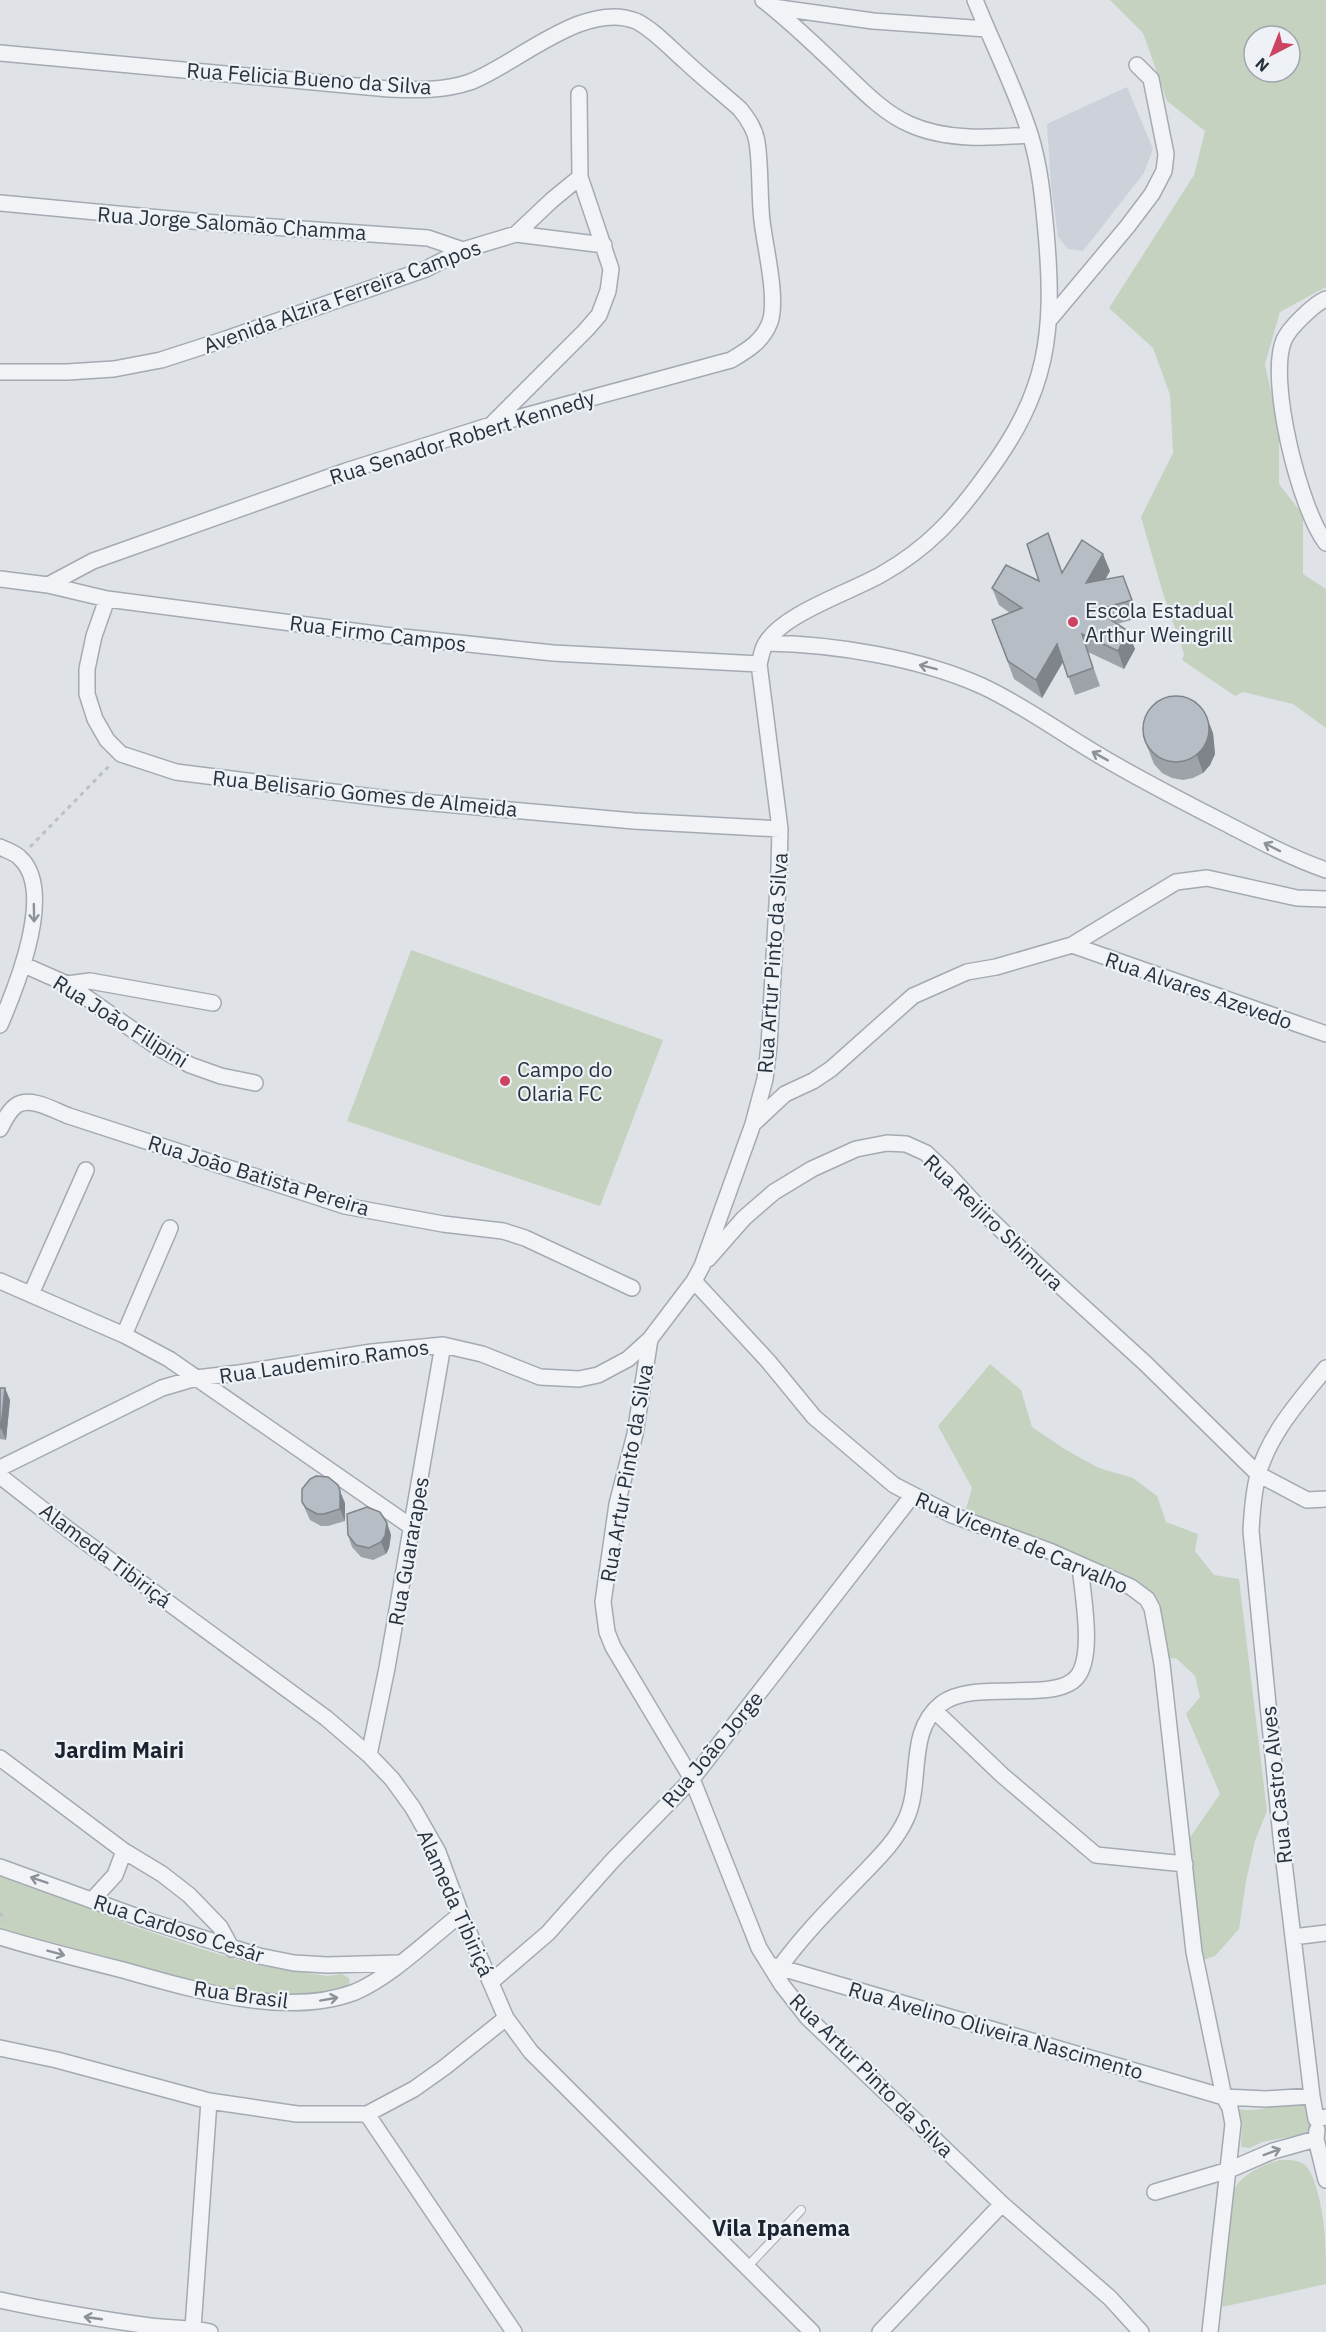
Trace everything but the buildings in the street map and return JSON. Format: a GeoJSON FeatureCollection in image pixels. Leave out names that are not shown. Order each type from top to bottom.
{"type":"FeatureCollection","features":[{"type":"Feature","properties":{"kind":"street"},"geometry":{"type":"LineString","coordinates":[[759,664],[766,643],[785,624],[820,603],[900,563],[918,551],[952,521],[1003,453],[1022,420],[1038,384],[1050,319],[1048,256],[1042,190],[1030,135],[975,0]]}},
{"type":"Feature","properties":{"kind":"street"},"geometry":{"type":"LineString","coordinates":[[768,4],[873,21],[987,29]]}},
{"type":"Feature","properties":{"kind":"street"},"geometry":{"type":"LineString","coordinates":[[768,4],[874,100],[909,124],[964,137],[991,138],[1030,135]]}},
{"type":"Feature","properties":{"kind":"street","name":"Rua Felicia Bueno da Silva"},"geometry":{"type":"LineString","coordinates":[[0,53],[389,89],[423,90],[446,88],[470,82],[577,22],[600,15],[619,14],[637,21],[654,33],[740,109],[751,123],[756,140],[762,219]]}},
{"type":"Feature","properties":{"kind":"street"},"geometry":{"type":"LineString","coordinates":[[1050,319],[1127,227],[1152,194],[1164,171],[1166,154],[1151,79],[1137,65]]}},
{"type":"Feature","properties":{"kind":"street"},"geometry":{"type":"LineString","coordinates":[[490,425],[599,315],[608,291],[611,269],[580,177],[579,94]]}},
{"type":"Feature","properties":{"kind":"street","name":"Avenida Alzira Ferreira Campos"},"geometry":{"type":"LineString","coordinates":[[0,372],[114,369],[161,360],[426,269],[463,250],[516,234],[580,177]]}},
{"type":"Feature","properties":{"kind":"street","name":"Rua Jorge Salomão Chamma"},"geometry":{"type":"LineString","coordinates":[[0,203],[203,222],[428,238],[463,250]]}},
{"type":"Feature","properties":{"kind":"street","name":"Rua Senador Robert Kennedy"},"geometry":{"type":"LineString","coordinates":[[48,585],[93,561],[346,471],[490,425],[731,360],[750,349],[763,336],[770,320],[772,304],[762,219]]}},
{"type":"Feature","properties":{"kind":"street"},"geometry":{"type":"LineString","coordinates":[[516,234],[604,245]]}},
{"type":"Feature","properties":{"kind":"street"},"geometry":{"type":"LineString","coordinates":[[1324,539],[1306,505],[1282,406],[1278,374],[1284,340],[1305,314],[1326,299]]}},
{"type":"Feature","properties":{"kind":"street","name":"Rua Firmo Campos"},"geometry":{"type":"LineString","coordinates":[[0,579],[48,585],[107,599],[384,635],[553,653],[759,664]]}},
{"type":"Feature","properties":{"kind":"street"},"geometry":{"type":"LineString","coordinates":[[107,599],[94,636],[87,669],[87,694],[95,719],[107,740],[121,754]]}},
{"type":"Feature","properties":{"kind":"street"},"geometry":{"type":"LineString","coordinates":[[766,643],[834,647],[943,671],[980,685],[1013,701],[1091,751],[1142,779],[1282,852],[1326,870]]}},
{"type":"Feature","properties":{"kind":"street","name":"Rua Artur Pinto da Silva"},"geometry":{"type":"LineString","coordinates":[[759,664],[780,829],[769,1046],[765,1079],[753,1124],[702,1266],[694,1281],[650,1339],[635,1434],[617,1504],[603,1602],[607,1632],[613,1647],[692,1779],[759,1948],[774,1966],[782,1985],[807,2017],[1002,2204],[1110,2298],[1142,2332]]}},
{"type":"Feature","properties":{"kind":"street","name":"Rua Belisario Gomes de Almeida"},"geometry":{"type":"LineString","coordinates":[[121,754],[176,772],[378,797],[634,820],[780,829]]}},
{"type":"Feature","properties":{"kind":"street"},"geometry":{"type":"LineString","coordinates":[[0,847],[20,857],[29,871],[33,889],[34,922],[24,965],[0,1025]]}},
{"type":"Feature","properties":{"kind":"street"},"geometry":{"type":"LineString","coordinates":[[753,1124],[785,1094],[813,1081],[831,1069],[913,996],[967,972],[996,967],[1072,945],[1176,882],[1207,878],[1297,898],[1326,899]]}},
{"type":"Feature","properties":{"kind":"street","name":"Rua Alvares Azevedo"},"geometry":{"type":"LineString","coordinates":[[1072,945],[1326,1034]]}},
{"type":"Feature","properties":{"kind":"street","name":"Rua João Filipini"},"geometry":{"type":"LineString","coordinates":[[24,965],[67,984],[159,1048],[190,1065],[221,1076],[255,1083]]}},
{"type":"Feature","properties":{"kind":"street"},"geometry":{"type":"LineString","coordinates":[[67,984],[90,981],[213,1003]]}},
{"type":"Feature","properties":{"kind":"street","name":"Rua João Batista Pereira"},"geometry":{"type":"LineString","coordinates":[[0,1129],[10,1111],[18,1104],[33,1102],[69,1116],[345,1206],[443,1224],[503,1231],[525,1238],[632,1288]]}},
{"type":"Feature","properties":{"kind":"street","name":"Rua Reijiro Shimura"},"geometry":{"type":"LineString","coordinates":[[702,1266],[744,1218],[774,1192],[812,1169],[856,1149],[887,1143],[906,1144],[926,1153],[941,1167],[1033,1261],[1146,1364],[1258,1474],[1307,1500],[1326,1499]]}},
{"type":"Feature","properties":{"kind":"street"},"geometry":{"type":"LineString","coordinates":[[31,1294],[86,1170]]}},
{"type":"Feature","properties":{"kind":"street"},"geometry":{"type":"LineString","coordinates":[[124,1335],[170,1228]]}},
{"type":"Feature","properties":{"kind":"street"},"geometry":{"type":"LineString","coordinates":[[0,1281],[124,1335],[169,1359],[412,1528]]}},
{"type":"Feature","properties":{"kind":"street","name":"Rua Vicente de Carvalho"},"geometry":{"type":"LineString","coordinates":[[694,1281],[768,1361],[814,1417],[871,1468],[912,1496],[952,1515],[1034,1545],[1131,1587],[1143,1595],[1152,1608],[1162,1664],[1194,1952],[1224,2097],[1230,2108],[1233,2124],[1210,2332]]}},
{"type":"Feature","properties":{"kind":"street","name":"Rua Laudemiro Ramos"},"geometry":{"type":"LineString","coordinates":[[0,1468],[162,1388],[196,1378],[372,1352],[443,1345],[482,1354],[540,1377],[579,1379],[598,1375],[628,1359],[650,1339]]}},
{"type":"Feature","properties":{"kind":"street","name":"Rua Guararapes"},"geometry":{"type":"LineString","coordinates":[[369,1755],[387,1668],[443,1345]]}},
{"type":"Feature","properties":{"kind":"street","name":"Rua Castro Alves"},"geometry":{"type":"LineString","coordinates":[[1326,1368],[1295,1407],[1269,1446],[1258,1474],[1251,1531],[1281,1837],[1312,2096],[1321,2118],[1316,2139],[1326,2180]]}},
{"type":"Feature","properties":{"kind":"street","name":"Alameda Tibiriçá"},"geometry":{"type":"LineString","coordinates":[[0,1476],[69,1530],[326,1718],[369,1755],[392,1779],[413,1808],[438,1852],[461,1914],[506,2018],[531,2052],[812,2332]]}},
{"type":"Feature","properties":{"kind":"street","name":"Rua João Jorge"},"geometry":{"type":"LineString","coordinates":[[491,1982],[548,1933],[613,1860],[692,1779],[912,1496]]}},
{"type":"Feature","properties":{"kind":"street"},"geometry":{"type":"LineString","coordinates":[[774,1966],[900,1832],[909,1814],[915,1792],[919,1741],[935,1711],[952,1698],[970,1694],[1053,1689],[1077,1678],[1085,1655],[1080,1565]]}},
{"type":"Feature","properties":{"kind":"street"},"geometry":{"type":"LineString","coordinates":[[935,1711],[1002,1775],[1096,1855],[1185,1864]]}},
{"type":"Feature","properties":{"kind":"street"},"geometry":{"type":"LineString","coordinates":[[0,1758],[124,1851],[162,1874],[189,1895],[219,1927],[232,1949]]}},
{"type":"Feature","properties":{"kind":"street"},"geometry":{"type":"LineString","coordinates":[[93,1899],[115,1875],[124,1851]]}},
{"type":"Feature","properties":{"kind":"street","name":"Rua Cardoso Cesár"},"geometry":{"type":"LineString","coordinates":[[0,1866],[232,1949],[294,1963],[354,1965],[399,1963]]}},
{"type":"Feature","properties":{"kind":"street","name":"Rua Brasil"},"geometry":{"type":"LineString","coordinates":[[0,1937],[213,1993],[266,2001],[305,2002],[334,1999],[374,1982],[461,1914]]}},
{"type":"Feature","properties":{"kind":"street"},"geometry":{"type":"LineString","coordinates":[[1293,1937],[1326,1933]]}},
{"type":"Feature","properties":{"kind":"street","name":"Rua Avelino Oliveira Nascimento"},"geometry":{"type":"LineString","coordinates":[[774,1966],[1224,2097],[1312,2096]]}},
{"type":"Feature","properties":{"kind":"street"},"geometry":{"type":"LineString","coordinates":[[0,2048],[57,2060],[209,2101],[297,2114],[367,2114],[414,2089],[506,2018]]}},
{"type":"Feature","properties":{"kind":"street"},"geometry":{"type":"LineString","coordinates":[[193,2328],[209,2101]]}},
{"type":"Feature","properties":{"kind":"street"},"geometry":{"type":"LineString","coordinates":[[367,2114],[514,2332]]}},
{"type":"Feature","properties":{"kind":"street"},"geometry":{"type":"LineString","coordinates":[[1155,2192],[1229,2170],[1274,2151],[1316,2139]]}},
{"type":"Feature","properties":{"kind":"street"},"geometry":{"type":"LineString","coordinates":[[880,2332],[1002,2204]]}},
{"type":"Feature","properties":{"kind":"street"},"geometry":{"type":"LineString","coordinates":[[0,2300],[62,2314],[156,2327],[193,2328],[210,2332]]}},
{"type":"Feature","properties":{"kind":"lane"},"geometry":{"type":"LineString","coordinates":[[748,2266],[801,2210]]}},
{"type":"Feature","properties":{"kind":"path"},"geometry":{"type":"LineString","coordinates":[[20,857],[121,754]]}},
{"type":"Feature","properties":{"kind":"shaded area"},"geometry":{"type":"Polygon","coordinates":[[[1127,87],[1153,149],[1144,173],[1083,251],[1068,249],[1058,237],[1051,186],[1047,124],[1127,87]]]}},
{"type":"Feature","properties":{"kind":"green space"},"geometry":{"type":"Polygon","coordinates":[[[1110,0],[1326,0],[1326,287],[1280,312],[1265,364],[1279,428],[1279,484],[1303,515],[1303,574],[1326,589],[1326,728],[1293,704],[1243,692],[1235,696],[1182,660],[1184,654],[1162,590],[1141,517],[1173,453],[1170,395],[1153,348],[1109,308],[1194,175],[1205,131],[1167,101],[1143,33],[1110,0]]]}},
{"type":"Feature","properties":{"kind":"green space","name":"Campo do Olaria FC"},"geometry":{"type":"Polygon","coordinates":[[[411,950],[663,1040],[600,1206],[347,1121],[411,950]]]}},
{"type":"Feature","properties":{"kind":"green space"},"geometry":{"type":"Polygon","coordinates":[[[990,1364],[1021,1390],[1032,1427],[1066,1450],[1099,1468],[1133,1478],[1157,1496],[1166,1522],[1198,1534],[1195,1551],[1214,1575],[1239,1579],[1267,1811],[1255,1841],[1239,1929],[1215,1956],[1203,1960],[1186,1843],[1220,1794],[1186,1714],[1200,1697],[1195,1676],[1176,1658],[1164,1659],[1153,1605],[965,1512],[972,1488],[938,1426],[990,1364]]]}},
{"type":"Feature","properties":{"kind":"green space"},"geometry":{"type":"Polygon","coordinates":[[[0,1876],[69,1899],[132,1926],[198,1948],[257,1965],[327,1976],[342,1974],[349,1978],[350,1984],[325,1996],[260,1995],[158,1975],[0,1931],[0,1876]]]}},
{"type":"Feature","properties":{"kind":"green space"},"geometry":{"type":"Polygon","coordinates":[[[1287,2103],[1306,2104],[1311,2116],[1309,2133],[1262,2142],[1250,2148],[1241,2147],[1242,2124],[1237,2109],[1256,2110],[1287,2103]]]}},
{"type":"Feature","properties":{"kind":"green space"},"geometry":{"type":"Polygon","coordinates":[[[1280,2160],[1300,2162],[1306,2166],[1313,2179],[1324,2223],[1326,2284],[1222,2307],[1232,2193],[1246,2176],[1280,2160]]]}},
{"type":"Feature","properties":{"kind":"place","name":"Escola Estadual Arthur Weingrill"},"geometry":{"type":"Point","coordinates":[1073,622]}},
{"type":"Feature","properties":{"kind":"place","name":"Campo do Olaria FC"},"geometry":{"type":"Point","coordinates":[505,1081]}},
{"type":"Feature","properties":{"kind":"district","name":"Jardim Mairi"},"geometry":{"type":"Point","coordinates":[119,1749]}},
{"type":"Feature","properties":{"kind":"district","name":"Vila Ipanema"},"geometry":{"type":"Point","coordinates":[781,2227]}}]}
